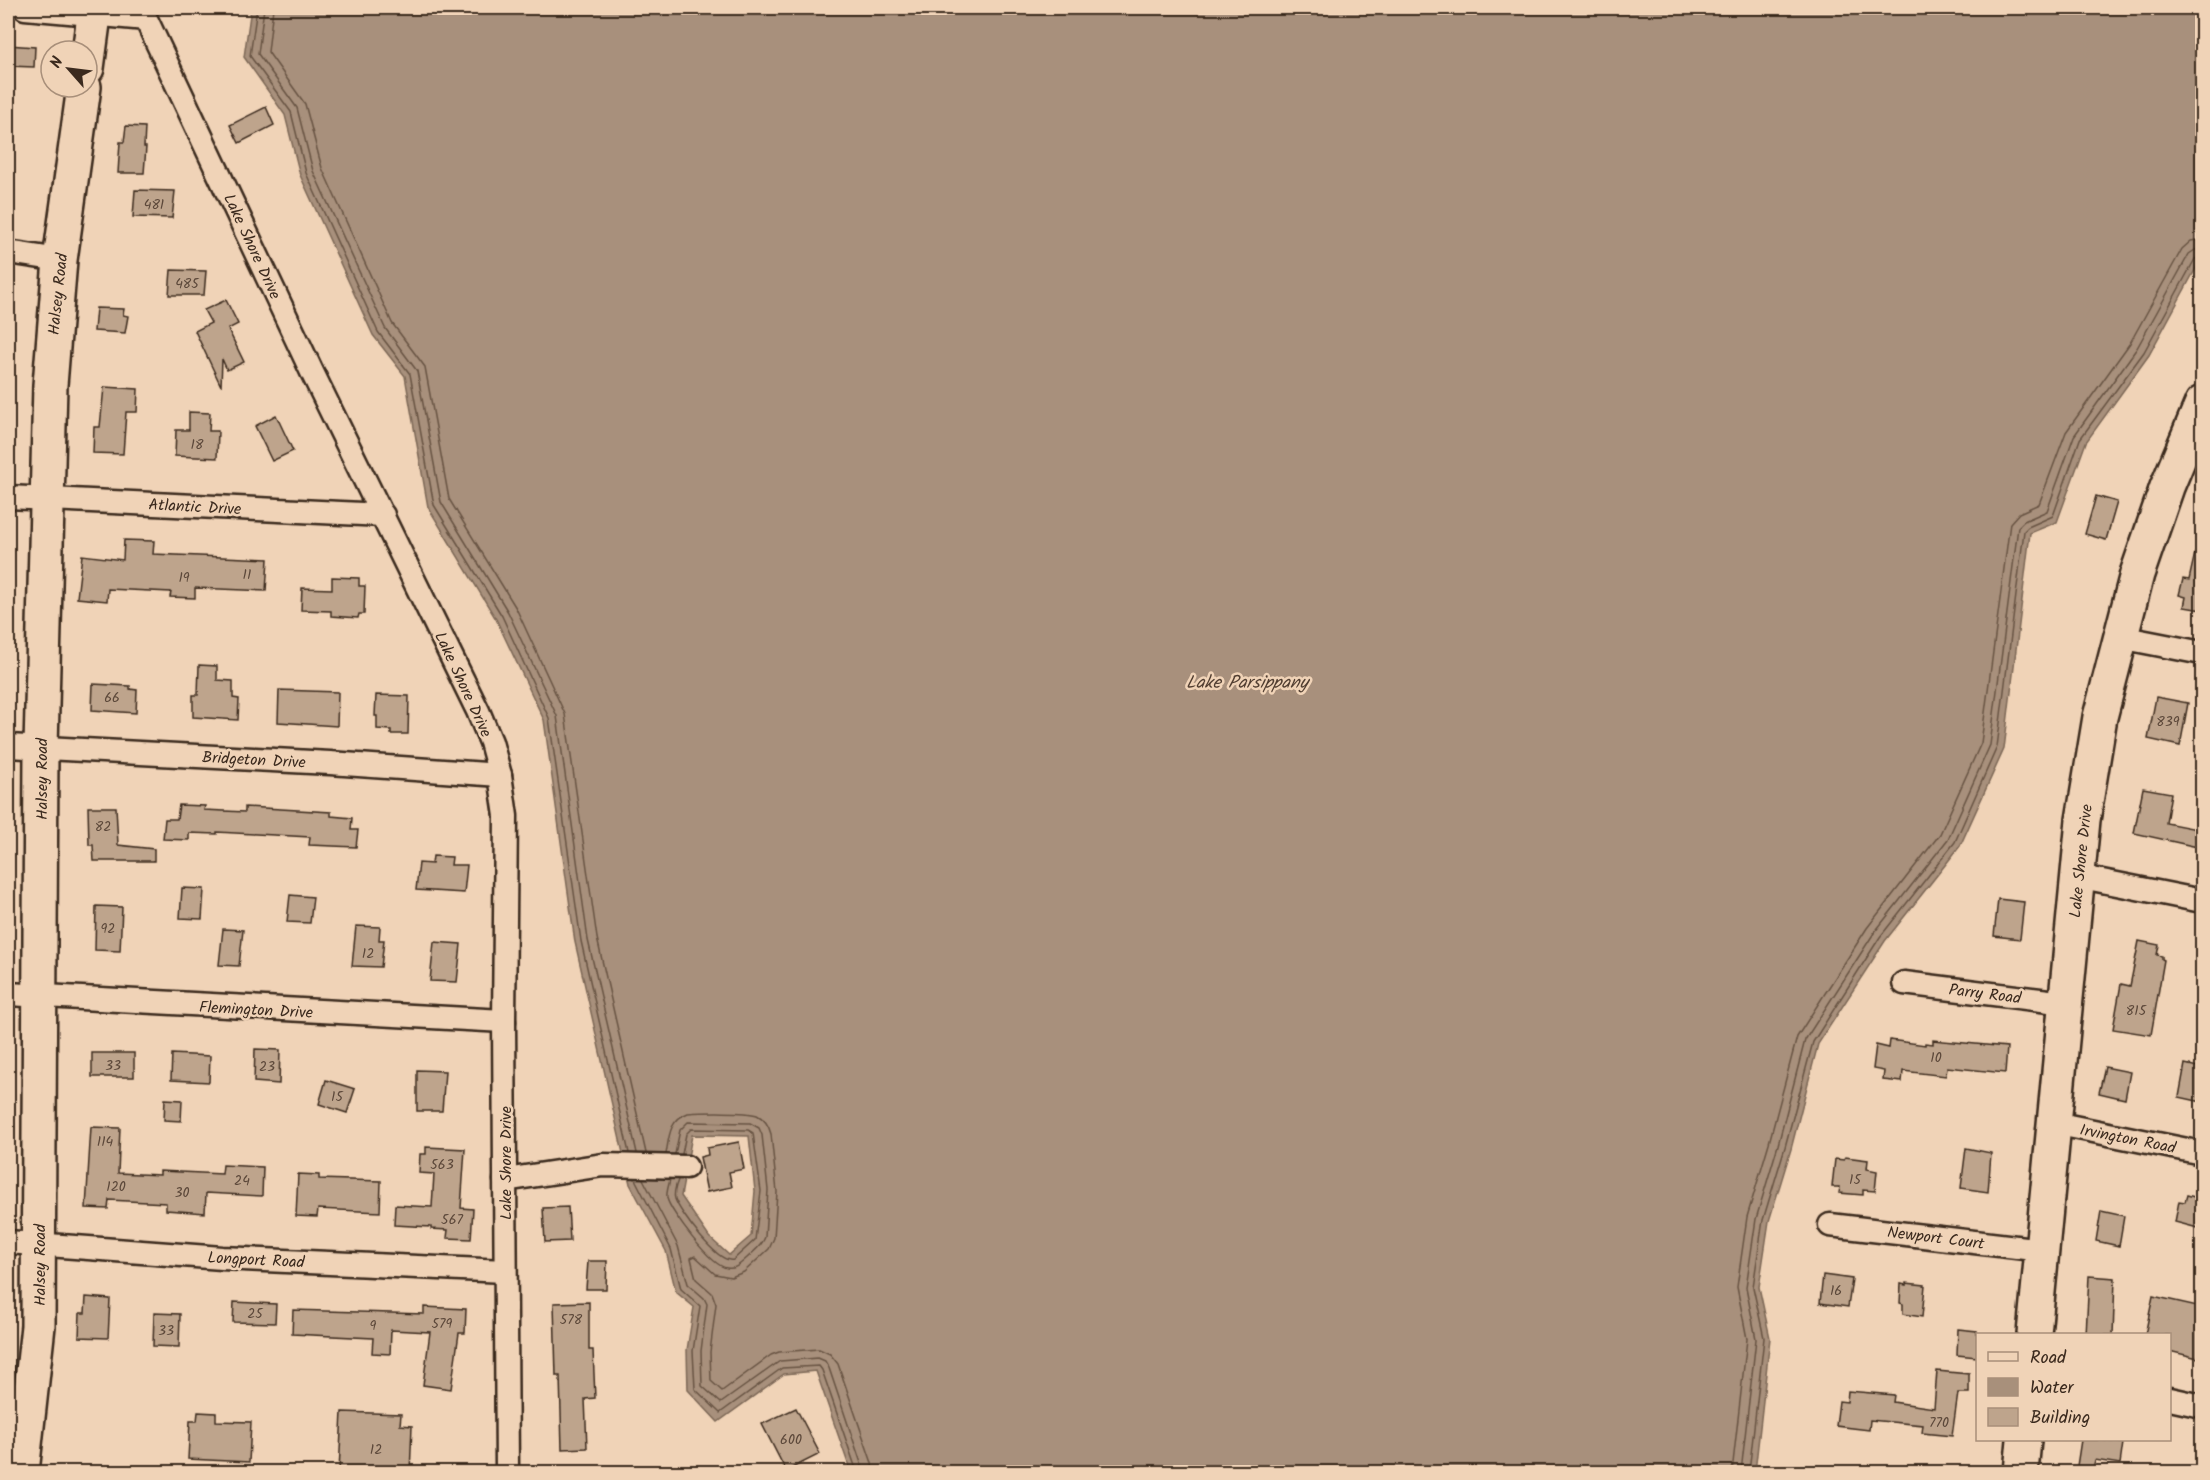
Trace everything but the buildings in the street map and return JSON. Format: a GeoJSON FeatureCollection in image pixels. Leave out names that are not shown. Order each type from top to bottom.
{"type":"FeatureCollection","features":[{"type":"Feature","properties":{"kind":"street"},"geometry":{"type":"LineString","coordinates":[[25,8],[95,11],[91,39]]}},
{"type":"Feature","properties":{"kind":"street","name":"Lake Shore Drive"},"geometry":{"type":"LineString","coordinates":[[95,11],[146,20],[312,372],[491,742],[500,775],[506,816],[504,1021],[507,1473]]}},
{"type":"Feature","properties":{"kind":"street","name":"Halsey Road"},"geometry":{"type":"LineString","coordinates":[[22,1473],[38,1326],[23,1243],[40,996],[40,747],[50,385],[60,260],[82,99]]}},
{"type":"Feature","properties":{"kind":"street"},"geometry":{"type":"LineString","coordinates":[[8,252],[60,260]]}},
{"type":"Feature","properties":{"kind":"street","name":"Lake Shore Drive"},"geometry":{"type":"LineString","coordinates":[[2034,1333],[2077,876],[2083,820],[2100,717],[2137,574],[2167,487],[2202,403]]}},
{"type":"Feature","properties":{"kind":"street","name":"Atlantic Drive"},"geometry":{"type":"LineString","coordinates":[[8,497],[383,515]]}},
{"type":"Feature","properties":{"kind":"street"},"geometry":{"type":"LineString","coordinates":[[2120,637],[2202,653]]}},
{"type":"Feature","properties":{"kind":"street","name":"Bridgeton Drive"},"geometry":{"type":"LineString","coordinates":[[8,746],[330,763],[500,775]]}},
{"type":"Feature","properties":{"kind":"street"},"geometry":{"type":"LineString","coordinates":[[2077,876],[2202,901]]}},
{"type":"Feature","properties":{"kind":"street","name":"Parry Road"},"geometry":{"type":"LineString","coordinates":[[1905,983],[2065,1002]]}},
{"type":"Feature","properties":{"kind":"street","name":"Flemington Drive"},"geometry":{"type":"LineString","coordinates":[[8,994],[504,1021]]}},
{"type":"Feature","properties":{"kind":"street","name":"Irvington Road"},"geometry":{"type":"LineString","coordinates":[[2054,1123],[2202,1153]]}},
{"type":"Feature","properties":{"kind":"street"},"geometry":{"type":"LineString","coordinates":[[505,1180],[603,1165],[686,1167]]}},
{"type":"Feature","properties":{"kind":"street","name":"Newport Court"},"geometry":{"type":"LineString","coordinates":[[1830,1225],[2042,1250]]}},
{"type":"Feature","properties":{"kind":"street","name":"Longport Road"},"geometry":{"type":"LineString","coordinates":[[23,1243],[222,1258],[505,1271]]}},
{"type":"Feature","properties":{"kind":"street"},"geometry":{"type":"LineString","coordinates":[[2171,1399],[2202,1406]]}},
{"type":"Feature","properties":{"kind":"street"},"geometry":{"type":"LineString","coordinates":[[2021,1473],[2024,1441]]}},
{"type":"Feature","properties":{"kind":"water","name":"Lake Parsippany"},"geometry":{"type":"Polygon","coordinates":[[[251,8],[2202,8],[2202,257],[2149,355],[2086,442],[2057,522],[2030,533],[2004,749],[1960,846],[1885,941],[1818,1044],[1791,1149],[1769,1221],[1759,1287],[1770,1338],[1755,1472],[851,1472],[816,1371],[784,1374],[718,1422],[688,1390],[687,1350],[694,1307],[676,1292],[666,1251],[630,1184],[575,942],[544,720],[496,619],[428,507],[405,376],[373,335],[300,175],[285,115],[244,57],[251,8]],[[692,1135],[681,1196],[709,1237],[729,1255],[751,1236],[755,1191],[749,1136],[692,1135]]]}}]}
